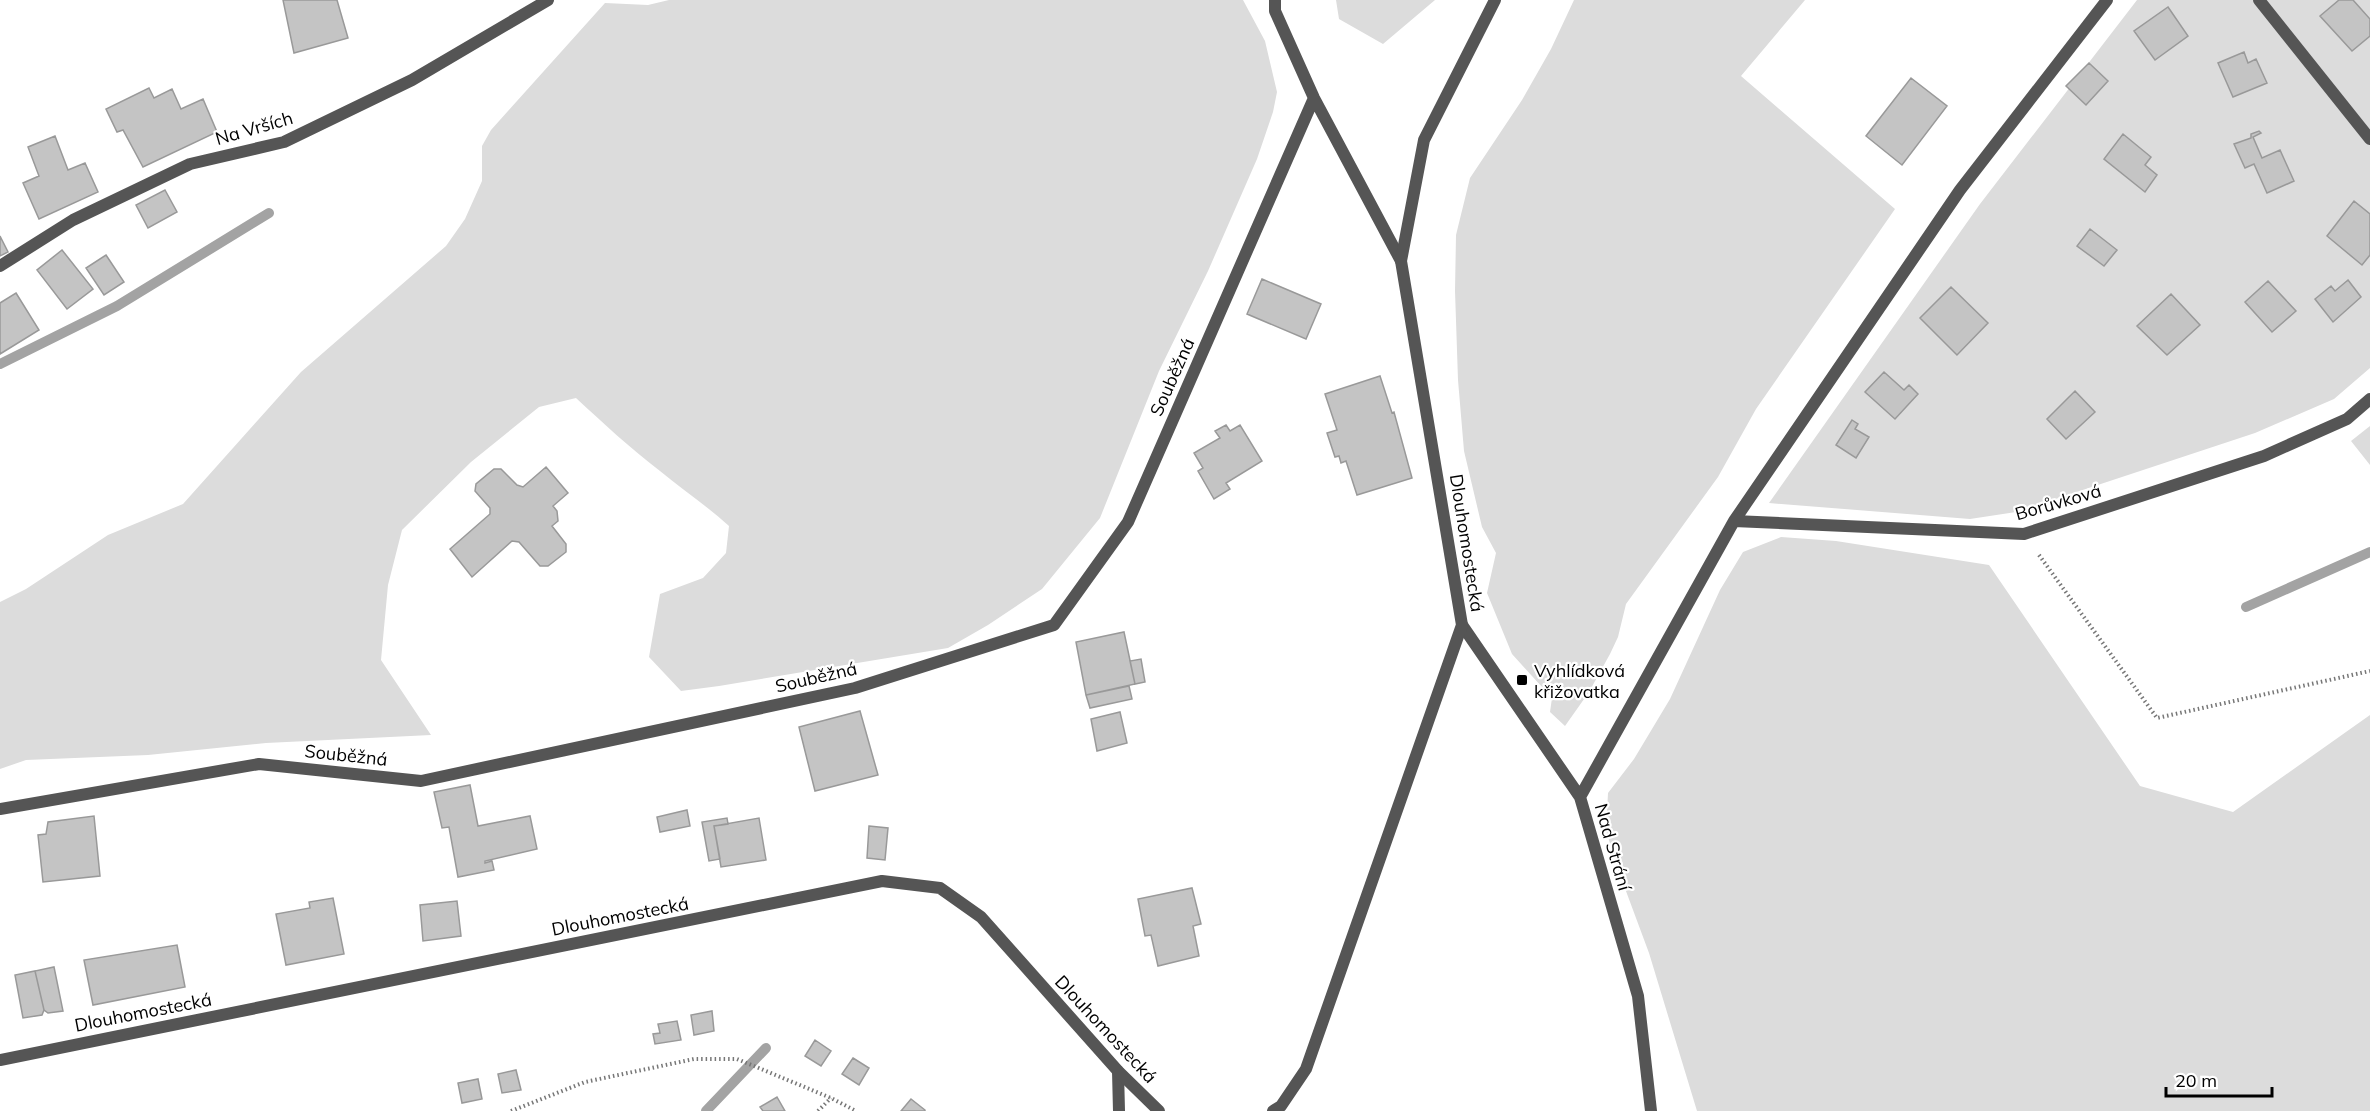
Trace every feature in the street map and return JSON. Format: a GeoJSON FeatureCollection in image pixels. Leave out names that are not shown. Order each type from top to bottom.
{"type":"FeatureCollection","features":[{"type":"Feature","properties":{"kind":"street","name":"Na Vrších"},"geometry":{"type":"LineString","coordinates":[[0,266],[73,220],[190,164],[285,142],[412,81],[548,0]]}},
{"type":"Feature","properties":{"kind":"street"},"geometry":{"type":"LineString","coordinates":[[1275,0],[1275,11],[1314,98],[1401,261]]}},
{"type":"Feature","properties":{"kind":"street","name":"Dlouhomostecká"},"geometry":{"type":"LineString","coordinates":[[1273,1111],[1281,1106],[1306,1069],[1462,625],[1401,261],[1424,140],[1495,0]]}},
{"type":"Feature","properties":{"kind":"street"},"geometry":{"type":"LineString","coordinates":[[1580,797],[1734,521],[1960,190],[2106,0]]}},
{"type":"Feature","properties":{"kind":"street"},"geometry":{"type":"LineString","coordinates":[[2259,0],[2370,139]]}},
{"type":"Feature","properties":{"kind":"street","name":"Souběžná"},"geometry":{"type":"LineString","coordinates":[[0,809],[259,764],[421,781],[855,688],[1054,625],[1128,522],[1314,98]]}},
{"type":"Feature","properties":{"kind":"street","name":"Borůvková"},"geometry":{"type":"LineString","coordinates":[[1734,521],[2024,534],[2264,456],[2347,419],[2370,399]]}},
{"type":"Feature","properties":{"kind":"street","name":"Nad Strání"},"geometry":{"type":"LineString","coordinates":[[1462,625],[1580,797],[1638,996],[1651,1111]]}},
{"type":"Feature","properties":{"kind":"street","name":"Dlouhomostecká"},"geometry":{"type":"LineString","coordinates":[[0,1060],[882,881],[940,888],[981,917],[1118,1071],[1159,1111]]}},
{"type":"Feature","properties":{"kind":"street"},"geometry":{"type":"LineString","coordinates":[[1118,1071],[1119,1111]]}},
{"type":"Feature","properties":{"kind":"path"},"geometry":{"type":"LineString","coordinates":[[2024,534],[2157,718],[2370,671]]}},
{"type":"Feature","properties":{"kind":"path"},"geometry":{"type":"LineString","coordinates":[[511,1111],[585,1082],[694,1059],[737,1059],[831,1098],[856,1111]]}},
{"type":"Feature","properties":{"kind":"path"},"geometry":{"type":"LineString","coordinates":[[818,1111],[831,1098]]}},
{"type":"Feature","properties":{"kind":"shaded area"},"geometry":{"type":"Polygon","coordinates":[[[669,0],[1243,0],[1265,41],[1277,92],[1273,112],[1257,159],[1208,271],[1159,371],[1100,518],[1042,589],[948,648],[681,691],[649,657],[660,594],[703,578],[726,553],[729,526],[638,454],[576,398],[539,407],[471,462],[402,530],[388,585],[381,660],[431,735],[266,743],[148,755],[26,760],[0,769],[0,602],[26,589],[108,535],[183,504],[301,372],[446,246],[465,219],[482,181],[482,146],[491,130],[605,3],[648,5],[669,0]]]}},
{"type":"Feature","properties":{"kind":"shaded area"},"geometry":{"type":"Polygon","coordinates":[[[1336,0],[1435,0],[1383,44],[1339,19],[1336,0]]]}},
{"type":"Feature","properties":{"kind":"shaded area"},"geometry":{"type":"Polygon","coordinates":[[[1574,0],[1805,0],[1741,76],[1895,209],[1756,409],[1718,477],[1626,604],[1618,637],[1610,654],[1589,692],[1565,726],[1550,712],[1552,698],[1512,654],[1487,593],[1496,553],[1482,527],[1464,451],[1458,380],[1455,291],[1456,235],[1470,178],[1522,100],[1551,49],[1574,0]]]}},
{"type":"Feature","properties":{"kind":"shaded area"},"geometry":{"type":"Polygon","coordinates":[[[2137,0],[2370,0],[2370,368],[2334,399],[2255,433],[2016,512],[1970,519],[1769,503],[1980,204],[2137,0]]]}},
{"type":"Feature","properties":{"kind":"shaded area"},"geometry":{"type":"Polygon","coordinates":[[[2370,426],[2370,465],[2351,441],[2370,426]]]}},
{"type":"Feature","properties":{"kind":"shaded area"},"geometry":{"type":"Polygon","coordinates":[[[1781,537],[1836,541],[1989,565],[2140,786],[2233,812],[2370,715],[2370,1111],[1697,1111],[1649,953],[1606,831],[1608,793],[1634,759],[1670,699],[1720,590],[1743,552],[1781,537]]]}},
{"type":"Feature","properties":{"kind":"building"},"geometry":{"type":"Polygon","coordinates":[[[283,0],[337,0],[348,38],[294,53],[283,0]]]}},
{"type":"Feature","properties":{"kind":"building"},"geometry":{"type":"Polygon","coordinates":[[[2339,0],[2353,0],[2370,19],[2370,36],[2352,51],[2320,16],[2339,0]]]}},
{"type":"Feature","properties":{"kind":"building"},"geometry":{"type":"Polygon","coordinates":[[[2168,7],[2188,36],[2155,60],[2134,31],[2168,7]]]}},
{"type":"Feature","properties":{"kind":"building"},"geometry":{"type":"Polygon","coordinates":[[[2244,52],[2248,63],[2256,59],[2267,83],[2233,97],[2218,63],[2244,52]]]}},
{"type":"Feature","properties":{"kind":"building"},"geometry":{"type":"Polygon","coordinates":[[[2089,63],[2108,81],[2086,105],[2066,86],[2089,63]]]}},
{"type":"Feature","properties":{"kind":"building"},"geometry":{"type":"Polygon","coordinates":[[[1911,78],[1947,106],[1902,165],[1866,136],[1911,78]]]}},
{"type":"Feature","properties":{"kind":"building"},"geometry":{"type":"Polygon","coordinates":[[[149,88],[154,98],[172,89],[181,109],[203,99],[217,132],[143,167],[123,130],[117,132],[106,109],[149,88]]]}},
{"type":"Feature","properties":{"kind":"building"},"geometry":{"type":"Polygon","coordinates":[[[2259,131],[2261,133],[2253,137],[2262,158],[2280,150],[2294,181],[2267,193],[2254,164],[2245,168],[2234,144],[2251,138],[2251,134],[2259,131]]]}},
{"type":"Feature","properties":{"kind":"building"},"geometry":{"type":"Polygon","coordinates":[[[2123,134],[2151,157],[2145,165],[2157,175],[2145,192],[2104,159],[2123,134]]]}},
{"type":"Feature","properties":{"kind":"building"},"geometry":{"type":"Polygon","coordinates":[[[55,136],[68,170],[85,163],[98,192],[39,219],[23,183],[39,176],[28,147],[55,136]]]}},
{"type":"Feature","properties":{"kind":"building"},"geometry":{"type":"Polygon","coordinates":[[[165,190],[177,212],[148,228],[136,205],[165,190]]]}},
{"type":"Feature","properties":{"kind":"building"},"geometry":{"type":"Polygon","coordinates":[[[2354,201],[2370,214],[2370,255],[2362,265],[2327,236],[2354,201]]]}},
{"type":"Feature","properties":{"kind":"building"},"geometry":{"type":"Polygon","coordinates":[[[2090,229],[2117,250],[2104,266],[2077,246],[2090,229]]]}},
{"type":"Feature","properties":{"kind":"building"},"geometry":{"type":"Polygon","coordinates":[[[0,236],[8,252],[0,256],[0,236]]]}},
{"type":"Feature","properties":{"kind":"building"},"geometry":{"type":"Polygon","coordinates":[[[62,250],[93,289],[67,309],[37,270],[62,250]]]}},
{"type":"Feature","properties":{"kind":"building"},"geometry":{"type":"Polygon","coordinates":[[[106,255],[124,282],[104,295],[86,268],[106,255]]]}},
{"type":"Feature","properties":{"kind":"building"},"geometry":{"type":"Polygon","coordinates":[[[1262,279],[1321,304],[1306,339],[1247,314],[1262,279]]]}},
{"type":"Feature","properties":{"kind":"building"},"geometry":{"type":"Polygon","coordinates":[[[2348,280],[2361,297],[2333,322],[2315,299],[2331,286],[2335,291],[2348,280]]]}},
{"type":"Feature","properties":{"kind":"building"},"geometry":{"type":"Polygon","coordinates":[[[2268,281],[2296,311],[2272,332],[2245,302],[2268,281]]]}},
{"type":"Feature","properties":{"kind":"building"},"geometry":{"type":"Polygon","coordinates":[[[1951,287],[1988,323],[1957,355],[1920,318],[1951,287]]]}},
{"type":"Feature","properties":{"kind":"building"},"geometry":{"type":"Polygon","coordinates":[[[16,293],[39,330],[0,354],[0,303],[16,293]]]}},
{"type":"Feature","properties":{"kind":"building"},"geometry":{"type":"Polygon","coordinates":[[[2171,294],[2200,325],[2167,355],[2137,326],[2171,294]]]}},
{"type":"Feature","properties":{"kind":"building"},"geometry":{"type":"Polygon","coordinates":[[[1884,372],[1904,390],[1909,385],[1918,394],[1895,419],[1865,392],[1884,372]]]}},
{"type":"Feature","properties":{"kind":"building"},"geometry":{"type":"Polygon","coordinates":[[[1380,376],[1392,413],[1394,412],[1412,478],[1357,495],[1346,461],[1341,463],[1339,456],[1335,457],[1327,433],[1337,430],[1325,394],[1380,376]]]}},
{"type":"Feature","properties":{"kind":"building"},"geometry":{"type":"Polygon","coordinates":[[[2075,391],[2095,412],[2066,439],[2047,419],[2075,391]]]}},
{"type":"Feature","properties":{"kind":"building"},"geometry":{"type":"Polygon","coordinates":[[[1852,420],[1858,424],[1855,429],[1869,437],[1856,458],[1836,445],[1852,420]]]}},
{"type":"Feature","properties":{"kind":"building"},"geometry":{"type":"Polygon","coordinates":[[[1226,425],[1230,431],[1240,425],[1262,461],[1226,483],[1230,489],[1214,499],[1198,471],[1203,468],[1194,453],[1220,438],[1215,431],[1226,425]]]}},
{"type":"Feature","properties":{"kind":"building"},"geometry":{"type":"Polygon","coordinates":[[[546,467],[568,493],[553,506],[557,511],[558,521],[552,526],[566,544],[566,552],[548,566],[540,566],[519,542],[512,541],[472,577],[450,549],[490,514],[490,508],[475,491],[476,484],[494,469],[501,469],[517,485],[523,487],[546,467]]]}},
{"type":"Feature","properties":{"kind":"building"},"geometry":{"type":"Polygon","coordinates":[[[1124,632],[1135,684],[1086,695],[1076,642],[1124,632]]]}},
{"type":"Feature","properties":{"kind":"building"},"geometry":{"type":"Polygon","coordinates":[[[1141,659],[1145,682],[1135,684],[1130,661],[1141,659]]]}},
{"type":"Feature","properties":{"kind":"building"},"geometry":{"type":"Polygon","coordinates":[[[1129,686],[1132,699],[1090,708],[1086,695],[1129,686]]]}},
{"type":"Feature","properties":{"kind":"building"},"geometry":{"type":"Polygon","coordinates":[[[860,711],[878,775],[815,791],[799,727],[860,711]]]}},
{"type":"Feature","properties":{"kind":"building"},"geometry":{"type":"Polygon","coordinates":[[[1120,712],[1127,743],[1097,751],[1091,719],[1120,712]]]}},
{"type":"Feature","properties":{"kind":"building"},"geometry":{"type":"Polygon","coordinates":[[[470,785],[478,826],[530,816],[537,849],[485,861],[485,863],[492,861],[494,870],[458,877],[449,827],[442,828],[434,792],[470,785]]]}},
{"type":"Feature","properties":{"kind":"building"},"geometry":{"type":"Polygon","coordinates":[[[687,810],[690,826],[660,832],[657,817],[687,810]]]}},
{"type":"Feature","properties":{"kind":"building"},"geometry":{"type":"Polygon","coordinates":[[[94,816],[100,876],[43,882],[38,835],[46,834],[48,822],[94,816]]]}},
{"type":"Feature","properties":{"kind":"building"},"geometry":{"type":"Polygon","coordinates":[[[727,818],[728,824],[714,826],[720,859],[709,861],[702,822],[727,818]]]}},
{"type":"Feature","properties":{"kind":"building"},"geometry":{"type":"Polygon","coordinates":[[[759,818],[766,860],[721,867],[714,826],[759,818]]]}},
{"type":"Feature","properties":{"kind":"building"},"geometry":{"type":"Polygon","coordinates":[[[869,826],[888,828],[885,860],[867,858],[869,826]]]}},
{"type":"Feature","properties":{"kind":"building"},"geometry":{"type":"Polygon","coordinates":[[[1192,888],[1201,924],[1193,926],[1199,956],[1158,966],[1151,935],[1145,936],[1138,899],[1192,888]]]}},
{"type":"Feature","properties":{"kind":"building"},"geometry":{"type":"Polygon","coordinates":[[[333,898],[344,954],[286,965],[276,914],[310,908],[309,902],[333,898]]]}},
{"type":"Feature","properties":{"kind":"building"},"geometry":{"type":"Polygon","coordinates":[[[457,901],[461,936],[423,941],[420,905],[457,901]]]}},
{"type":"Feature","properties":{"kind":"building"},"geometry":{"type":"Polygon","coordinates":[[[177,945],[185,987],[93,1005],[84,960],[177,945]]]}},
{"type":"Feature","properties":{"kind":"building"},"geometry":{"type":"Polygon","coordinates":[[[54,967],[63,1011],[48,1013],[44,1010],[35,971],[54,967]]]}},
{"type":"Feature","properties":{"kind":"building"},"geometry":{"type":"Polygon","coordinates":[[[35,971],[44,1010],[42,1015],[23,1018],[15,975],[35,971]]]}},
{"type":"Feature","properties":{"kind":"building"},"geometry":{"type":"Polygon","coordinates":[[[712,1011],[714,1031],[694,1035],[691,1015],[712,1011]]]}},
{"type":"Feature","properties":{"kind":"building"},"geometry":{"type":"Polygon","coordinates":[[[677,1021],[681,1040],[655,1044],[653,1034],[660,1033],[658,1024],[677,1021]]]}},
{"type":"Feature","properties":{"kind":"building"},"geometry":{"type":"Polygon","coordinates":[[[815,1040],[831,1051],[821,1066],[805,1056],[815,1040]]]}},
{"type":"Feature","properties":{"kind":"building"},"geometry":{"type":"Polygon","coordinates":[[[853,1058],[869,1068],[859,1085],[842,1074],[853,1058]]]}},
{"type":"Feature","properties":{"kind":"building"},"geometry":{"type":"Polygon","coordinates":[[[516,1070],[521,1090],[502,1093],[498,1074],[516,1070]]]}},
{"type":"Feature","properties":{"kind":"building"},"geometry":{"type":"Polygon","coordinates":[[[478,1079],[482,1099],[462,1103],[458,1083],[478,1079]]]}},
{"type":"Feature","properties":{"kind":"building"},"geometry":{"type":"Polygon","coordinates":[[[777,1097],[785,1111],[763,1111],[760,1107],[777,1097]]]}},
{"type":"Feature","properties":{"kind":"building"},"geometry":{"type":"Polygon","coordinates":[[[911,1099],[925,1110],[925,1111],[901,1111],[911,1099]]]}},
{"type":"Feature","properties":{"kind":"waterway"},"geometry":{"type":"LineString","coordinates":[[0,364],[117,306],[269,213]]}},
{"type":"Feature","properties":{"kind":"waterway"},"geometry":{"type":"LineString","coordinates":[[2246,607],[2370,552]]}},
{"type":"Feature","properties":{"kind":"waterway"},"geometry":{"type":"LineString","coordinates":[[706,1111],[766,1048]]}},
{"type":"Feature","properties":{"kind":"place","name":"Vyhlídková křižovatka"},"geometry":{"type":"Point","coordinates":[1522,680]}}]}
